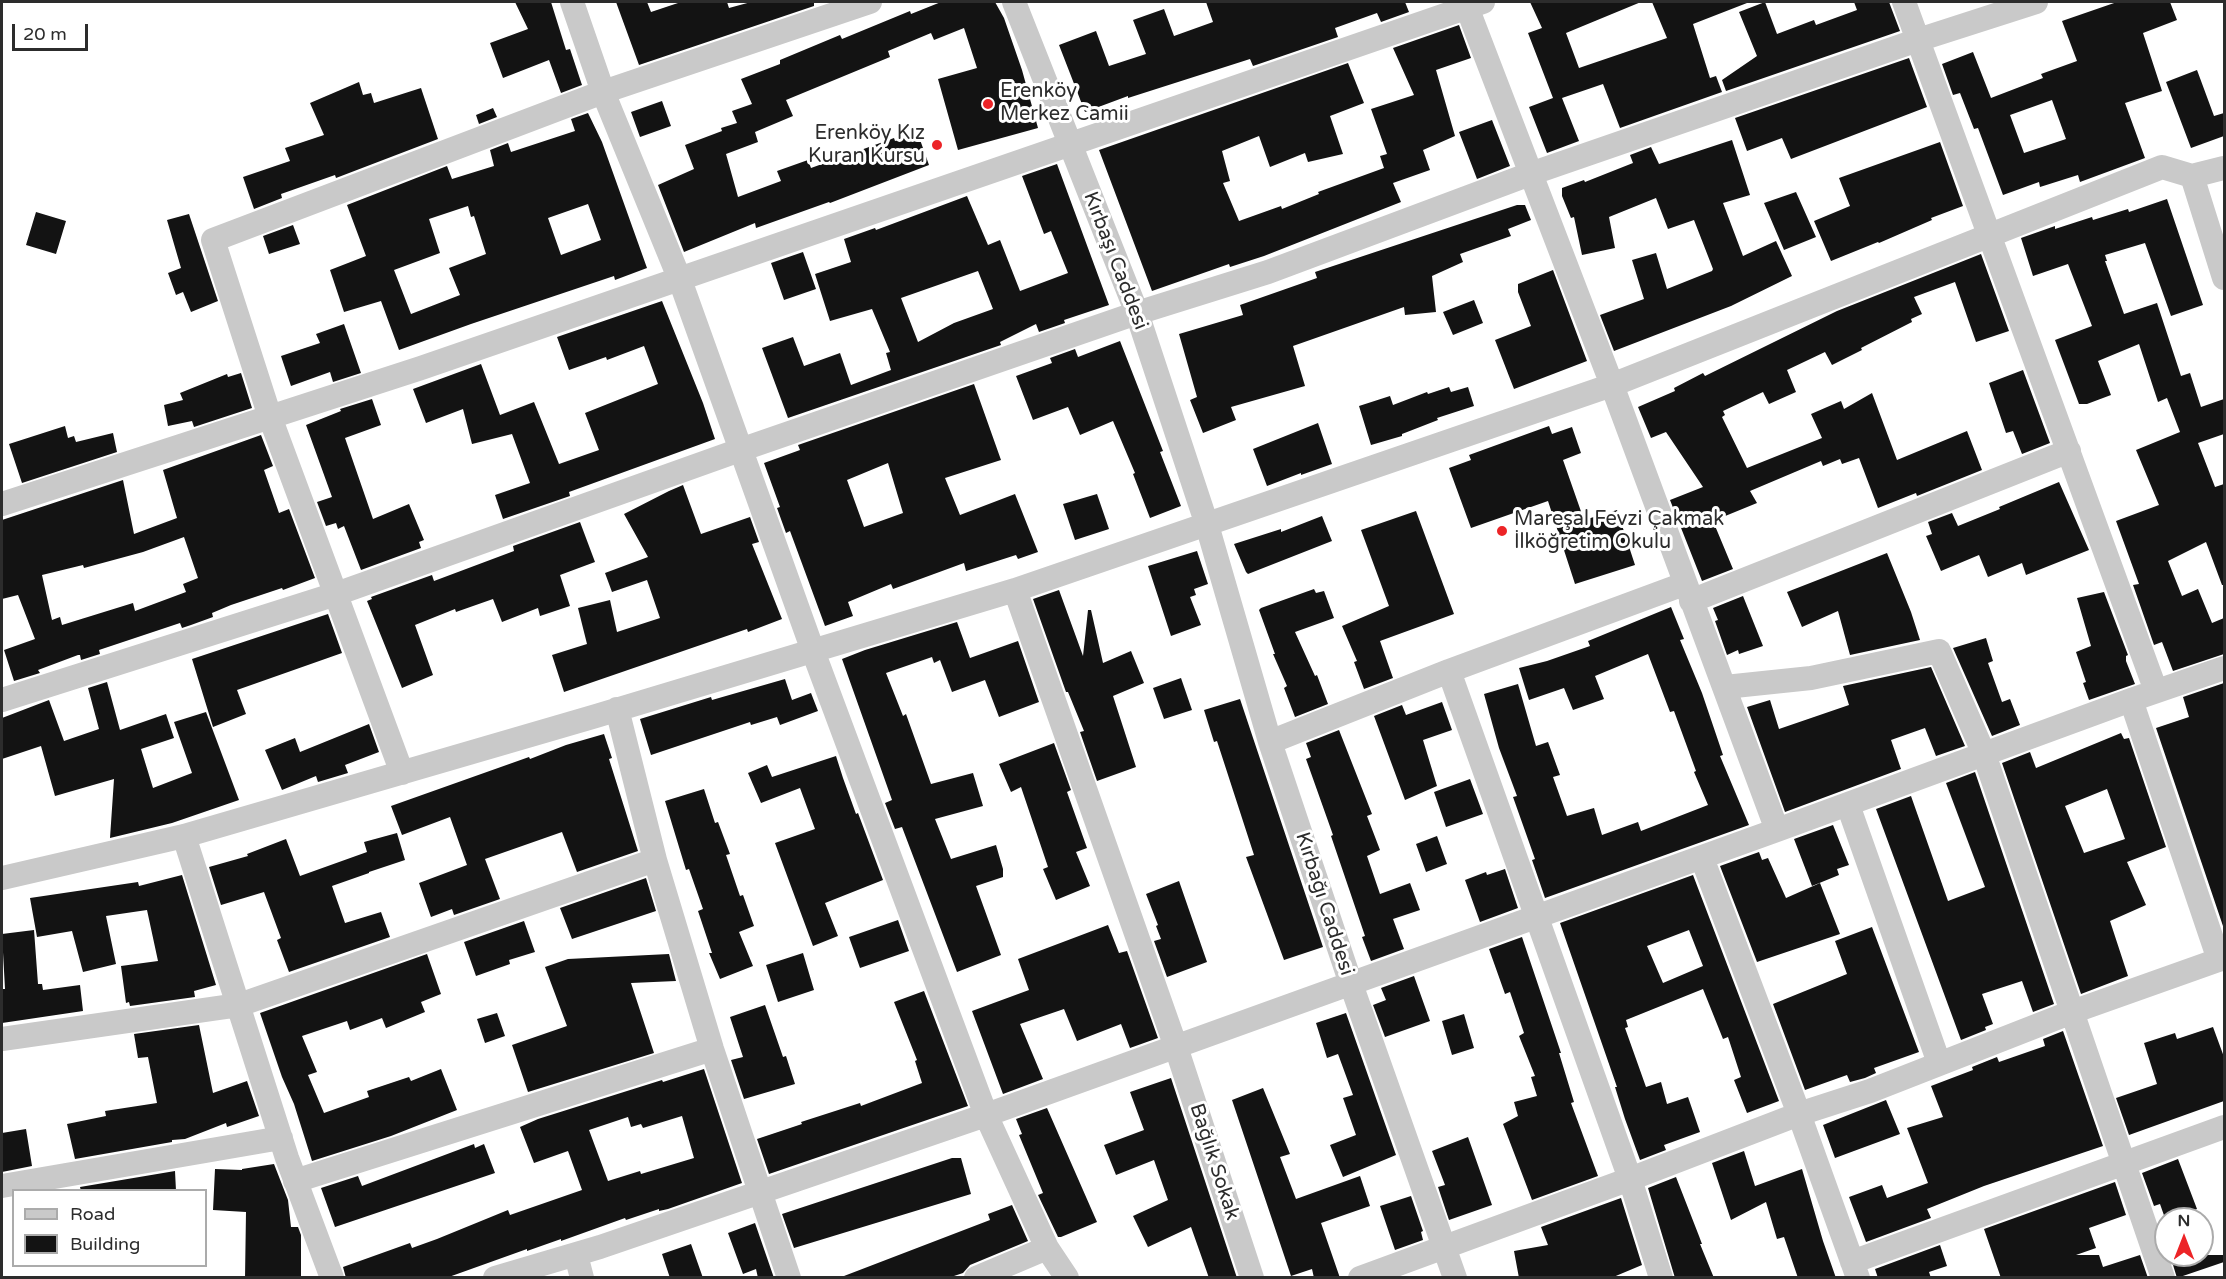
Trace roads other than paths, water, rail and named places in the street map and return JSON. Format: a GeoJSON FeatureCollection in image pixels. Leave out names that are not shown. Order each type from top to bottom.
{"type":"FeatureCollection","features":[{"type":"Feature","properties":{"kind":"street"},"geometry":{"type":"LineString","coordinates":[[572,2],[603,92],[680,280],[813,651],[986,1115],[1047,1248],[1067,1278]]}},
{"type":"Feature","properties":{"kind":"street"},"geometry":{"type":"LineString","coordinates":[[402,773],[270,417],[213,240],[603,92],[870,2]]}},
{"type":"Feature","properties":{"kind":"street","name":"Kırbaşı Caddesi"},"geometry":{"type":"LineString","coordinates":[[1014,2],[1137,313],[1207,525]]}},
{"type":"Feature","properties":{"kind":"street"},"geometry":{"type":"LineString","coordinates":[[1904,2],[2156,691]]}},
{"type":"Feature","properties":{"kind":"street"},"geometry":{"type":"LineString","coordinates":[[2,700],[336,594],[740,450],[1137,313],[1268,272],[1530,174],[1918,40],[2036,2]]}},
{"type":"Feature","properties":{"kind":"street"},"geometry":{"type":"LineString","coordinates":[[2,504],[680,280],[1472,3],[1530,174],[1612,385],[1777,831]]}},
{"type":"Feature","properties":{"kind":"street"},"geometry":{"type":"LineString","coordinates":[[2,878],[184,836],[1015,590],[1612,385],[2162,167],[2192,176],[2224,168]]}},
{"type":"Feature","properties":{"kind":"street"},"geometry":{"type":"LineString","coordinates":[[2192,176],[2224,278]]}},
{"type":"Feature","properties":{"kind":"street"},"geometry":{"type":"LineString","coordinates":[[1270,742],[1449,671],[1688,592],[2069,451]]}},
{"type":"Feature","properties":{"kind":"street","name":"Kırbağı Caddesi"},"geometry":{"type":"LineString","coordinates":[[1207,525],[1270,742],[1351,984],[1455,1278]]}},
{"type":"Feature","properties":{"kind":"street","name":"Bağlık Sokak"},"geometry":{"type":"LineString","coordinates":[[1015,590],[1176,1047],[1252,1278]]}},
{"type":"Feature","properties":{"kind":"street"},"geometry":{"type":"LineString","coordinates":[[1725,687],[1811,678],[1940,651],[1984,754],[2163,1278]]}},
{"type":"Feature","properties":{"kind":"street"},"geometry":{"type":"LineString","coordinates":[[495,1278],[579,1266],[760,1193],[986,1115],[1536,918],[2224,668]]}},
{"type":"Feature","properties":{"kind":"street"},"geometry":{"type":"LineString","coordinates":[[1449,671],[1630,1179],[1661,1278]]}},
{"type":"Feature","properties":{"kind":"street"},"geometry":{"type":"LineString","coordinates":[[1360,1278],[1630,1179],[1800,1113],[1870,1091],[2072,1012],[2222,959],[2131,700]]}},
{"type":"Feature","properties":{"kind":"street"},"geometry":{"type":"LineString","coordinates":[[617,709],[655,860],[712,1049],[789,1278]]}},
{"type":"Feature","properties":{"kind":"street"},"geometry":{"type":"LineString","coordinates":[[1848,805],[1940,1063]]}},
{"type":"Feature","properties":{"kind":"street"},"geometry":{"type":"LineString","coordinates":[[184,836],[280,1138],[332,1278]]}},
{"type":"Feature","properties":{"kind":"street"},"geometry":{"type":"LineString","coordinates":[[1702,858],[1800,1113],[1855,1270],[2224,1127]]}},
{"type":"Feature","properties":{"kind":"street"},"geometry":{"type":"LineString","coordinates":[[2,1039],[239,1005],[655,860]]}},
{"type":"Feature","properties":{"kind":"street"},"geometry":{"type":"LineString","coordinates":[[295,1181],[712,1049]]}},
{"type":"Feature","properties":{"kind":"street"},"geometry":{"type":"LineString","coordinates":[[2,1186],[280,1138]]}},
{"type":"Feature","properties":{"kind":"street"},"geometry":{"type":"LineString","coordinates":[[976,1278],[1047,1248]]}},
{"type":"Feature","properties":{"kind":"place","name":"Erenköy Merkez Camii"},"geometry":{"type":"Point","coordinates":[988,104]}},
{"type":"Feature","properties":{"kind":"place","name":"Erenköy Kız Kuran Kursu"},"geometry":{"type":"Point","coordinates":[937,145]}},
{"type":"Feature","properties":{"kind":"place","name":"Mareşal Fevzi Çakmak İlköğretim Okulu"},"geometry":{"type":"Point","coordinates":[1502,531]}}]}
